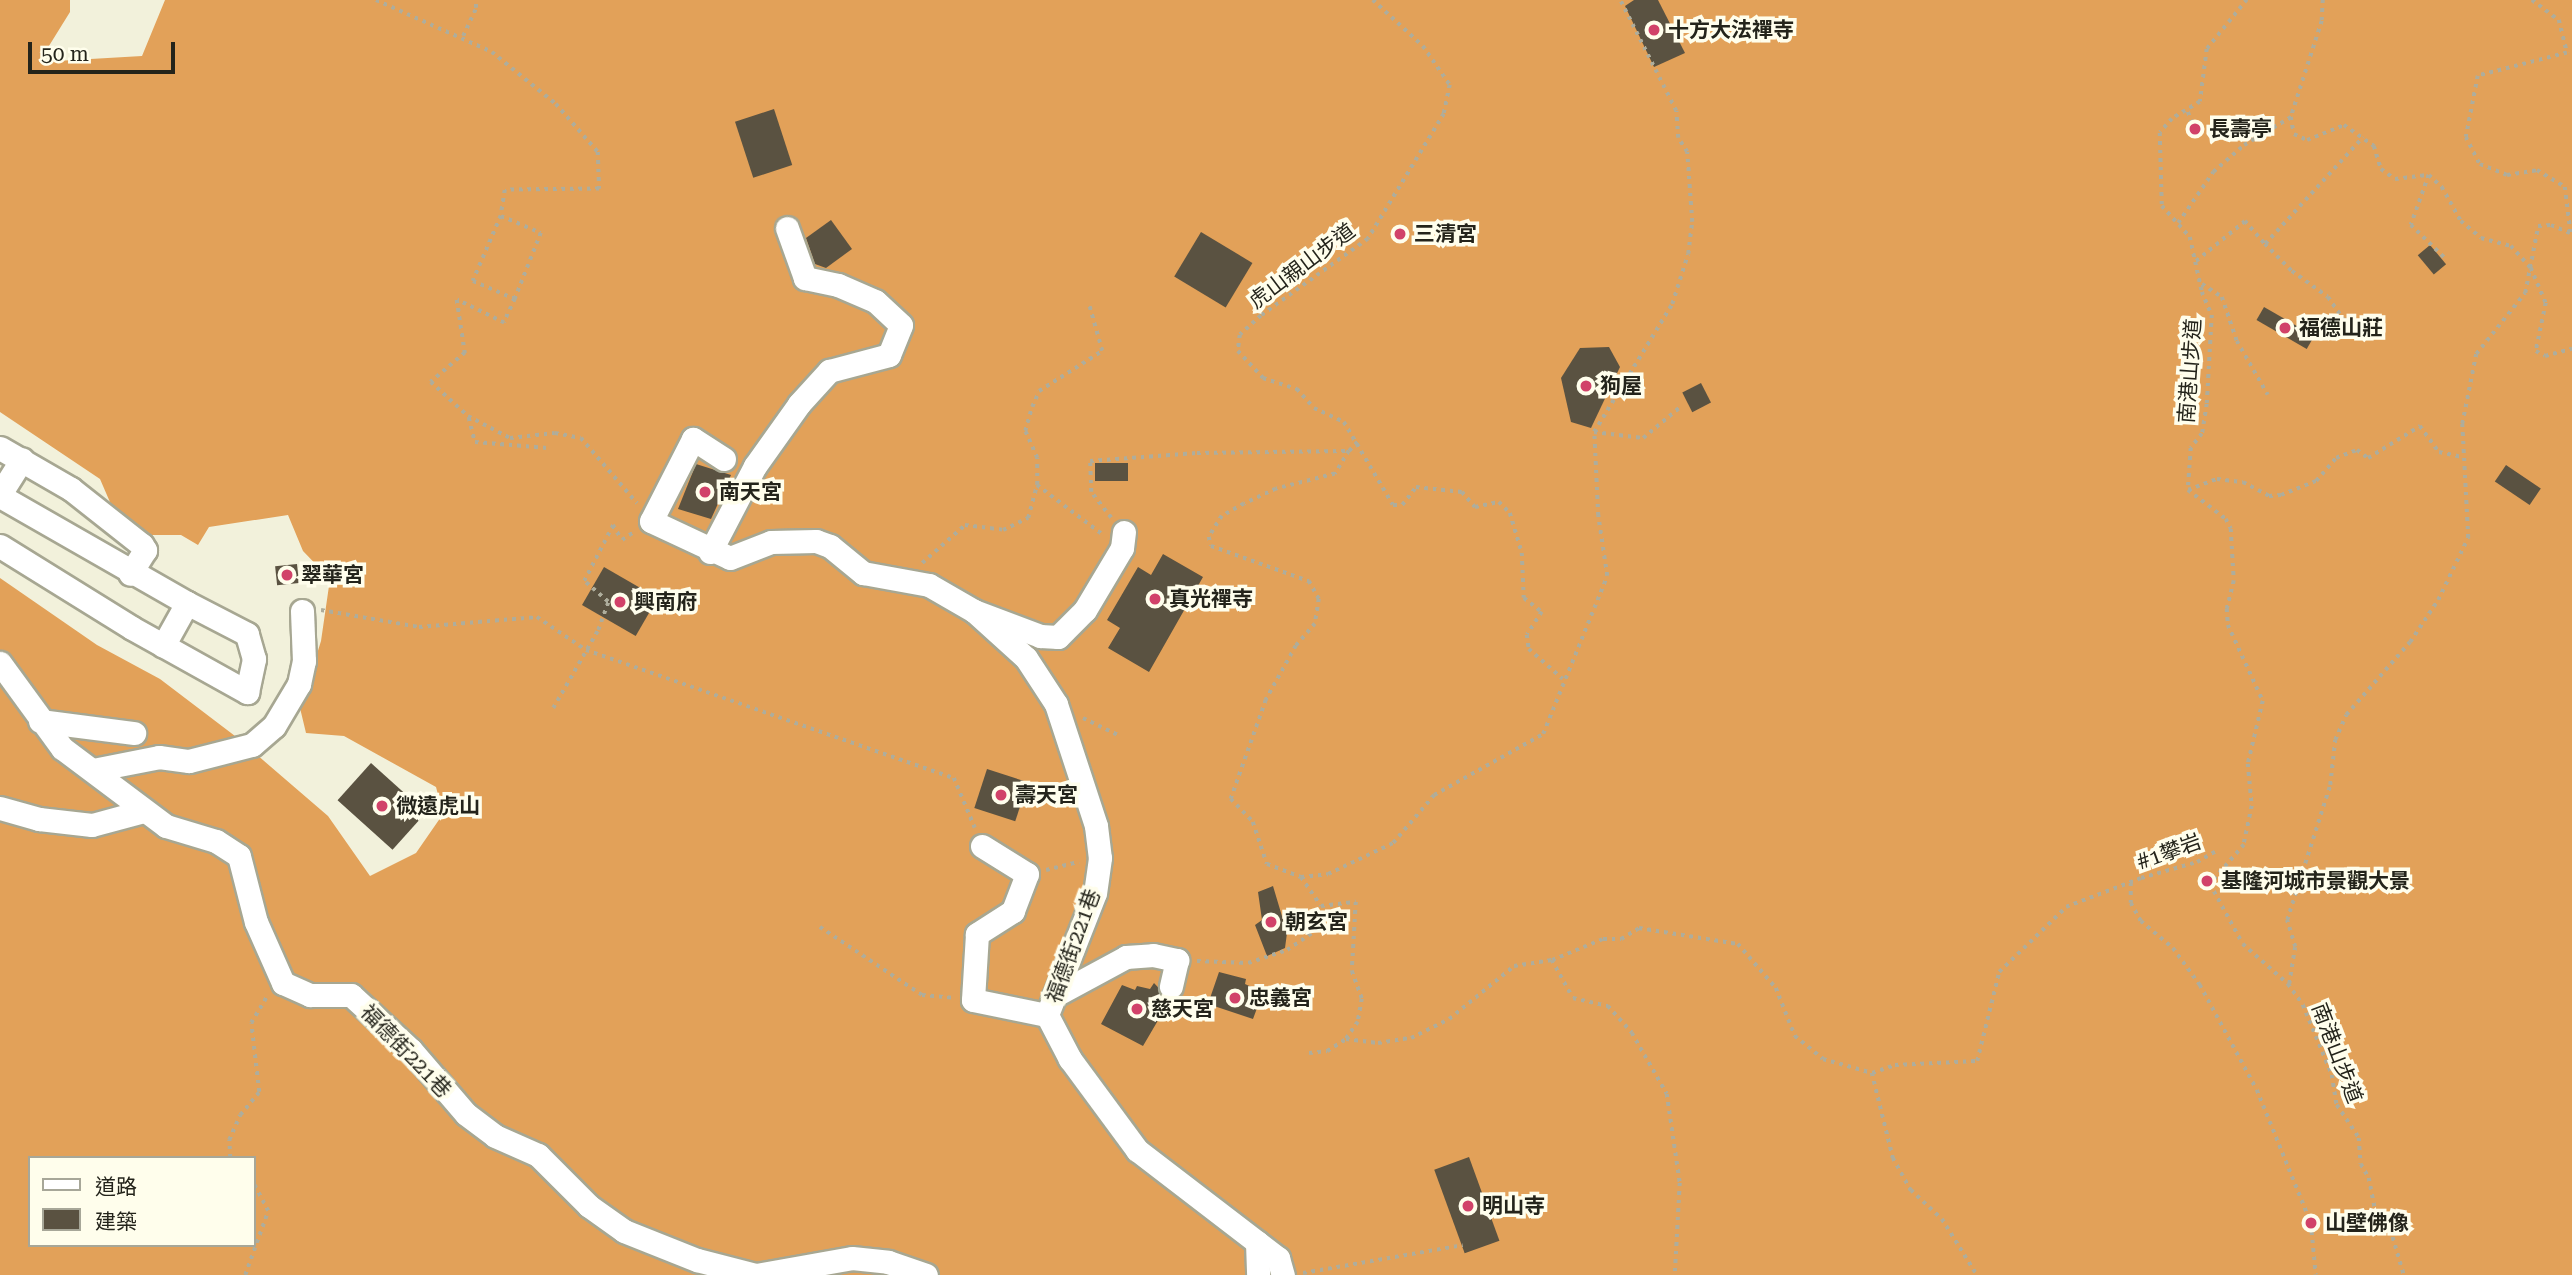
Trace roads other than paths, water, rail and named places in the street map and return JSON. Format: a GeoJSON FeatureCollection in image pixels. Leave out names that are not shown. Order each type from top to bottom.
{"type":"FeatureCollection","features":[{"type":"Feature","properties":{"kind":"lane"},"geometry":{"type":"LineString","coordinates":[[710,552],[755,466],[799,404],[829,371],[890,355],[901,325],[875,301],[838,285],[805,278],[787,228]]}},
{"type":"Feature","properties":{"kind":"lane"},"geometry":{"type":"LineString","coordinates":[[724,459],[693,439],[651,521],[710,552],[730,558],[771,541],[816,541],[830,545],[863,573],[929,585],[974,611],[1040,636],[1058,637],[1085,610],[1123,540]]}},
{"type":"Feature","properties":{"kind":"lane"},"geometry":{"type":"LineString","coordinates":[[0,447],[71,489],[142,545],[145,550],[130,574]]}},
{"type":"Feature","properties":{"kind":"lane"},"geometry":{"type":"LineString","coordinates":[[0,546],[163,646],[247,692],[254,659],[247,634],[130,574],[0,495],[22,458]]}},
{"type":"Feature","properties":{"kind":"lane"},"geometry":{"type":"LineString","coordinates":[[163,646],[187,603]]}},
{"type":"Feature","properties":{"kind":"lane"},"geometry":{"type":"LineString","coordinates":[[93,770],[159,757],[189,761],[252,745],[274,726],[299,684],[304,661],[302,611]]}},
{"type":"Feature","properties":{"kind":"lane","name":"福德街221巷"},"geometry":{"type":"LineString","coordinates":[[974,611],[1026,658],[1056,704],[1097,825],[1100,858],[1088,916],[1050,1005],[1070,1059],[1137,1150],[1278,1258],[1283,1275]]}},
{"type":"Feature","properties":{"kind":"lane"},"geometry":{"type":"LineString","coordinates":[[0,663],[8,667],[40,721],[62,748],[144,811]]}},
{"type":"Feature","properties":{"kind":"lane"},"geometry":{"type":"LineString","coordinates":[[40,721],[134,733]]}},
{"type":"Feature","properties":{"kind":"lane"},"geometry":{"type":"LineString","coordinates":[[0,808],[39,819],[92,825],[144,811]]}},
{"type":"Feature","properties":{"kind":"lane","name":"福德街221巷"},"geometry":{"type":"LineString","coordinates":[[144,811],[166,826],[215,841],[239,856],[256,922],[283,983],[310,995],[351,995],[411,1050],[466,1114],[495,1136],[538,1155],[589,1206],[654,1246],[756,1275],[852,1258],[888,1262],[926,1275]]}},
{"type":"Feature","properties":{"kind":"lane"},"geometry":{"type":"LineString","coordinates":[[982,846],[1027,874],[1013,911],[978,934],[973,1000],[1050,1005],[1126,957],[1153,955],[1177,960],[1171,986]]}},
{"type":"Feature","properties":{"kind":"lane"},"geometry":{"type":"LineString","coordinates":[[1257,1242],[1258,1275]]}},
{"type":"Feature","properties":{"kind":"place","name":"十方大法禪寺"},"geometry":{"type":"Point","coordinates":[1654,30]}},
{"type":"Feature","properties":{"kind":"place","name":"長壽亭"},"geometry":{"type":"Point","coordinates":[2195,129]}},
{"type":"Feature","properties":{"kind":"place","name":"三清宮"},"geometry":{"type":"Point","coordinates":[1400,234]}},
{"type":"Feature","properties":{"kind":"place","name":"福德山莊"},"geometry":{"type":"Point","coordinates":[2285,328]}},
{"type":"Feature","properties":{"kind":"place","name":"狗屋"},"geometry":{"type":"Point","coordinates":[1586,386]}},
{"type":"Feature","properties":{"kind":"place","name":"南天宮"},"geometry":{"type":"Point","coordinates":[705,492]}},
{"type":"Feature","properties":{"kind":"place","name":"翠華宮"},"geometry":{"type":"Point","coordinates":[287,575]}},
{"type":"Feature","properties":{"kind":"place","name":"真光禪寺"},"geometry":{"type":"Point","coordinates":[1155,599]}},
{"type":"Feature","properties":{"kind":"place","name":"興南府"},"geometry":{"type":"Point","coordinates":[620,602]}},
{"type":"Feature","properties":{"kind":"place","name":"壽天宮"},"geometry":{"type":"Point","coordinates":[1001,795]}},
{"type":"Feature","properties":{"kind":"place","name":"微遠虎山"},"geometry":{"type":"Point","coordinates":[382,806]}},
{"type":"Feature","properties":{"kind":"place","name":"基隆河城市景觀大景"},"geometry":{"type":"Point","coordinates":[2207,881]}},
{"type":"Feature","properties":{"kind":"place","name":"朝玄宮"},"geometry":{"type":"Point","coordinates":[1271,922]}},
{"type":"Feature","properties":{"kind":"place","name":"忠義宮"},"geometry":{"type":"Point","coordinates":[1235,998]}},
{"type":"Feature","properties":{"kind":"place","name":"慈天宮"},"geometry":{"type":"Point","coordinates":[1137,1009]}},
{"type":"Feature","properties":{"kind":"place","name":"明山寺"},"geometry":{"type":"Point","coordinates":[1468,1206]}},
{"type":"Feature","properties":{"kind":"place","name":"山壁佛像"},"geometry":{"type":"Point","coordinates":[2311,1223]}}]}
